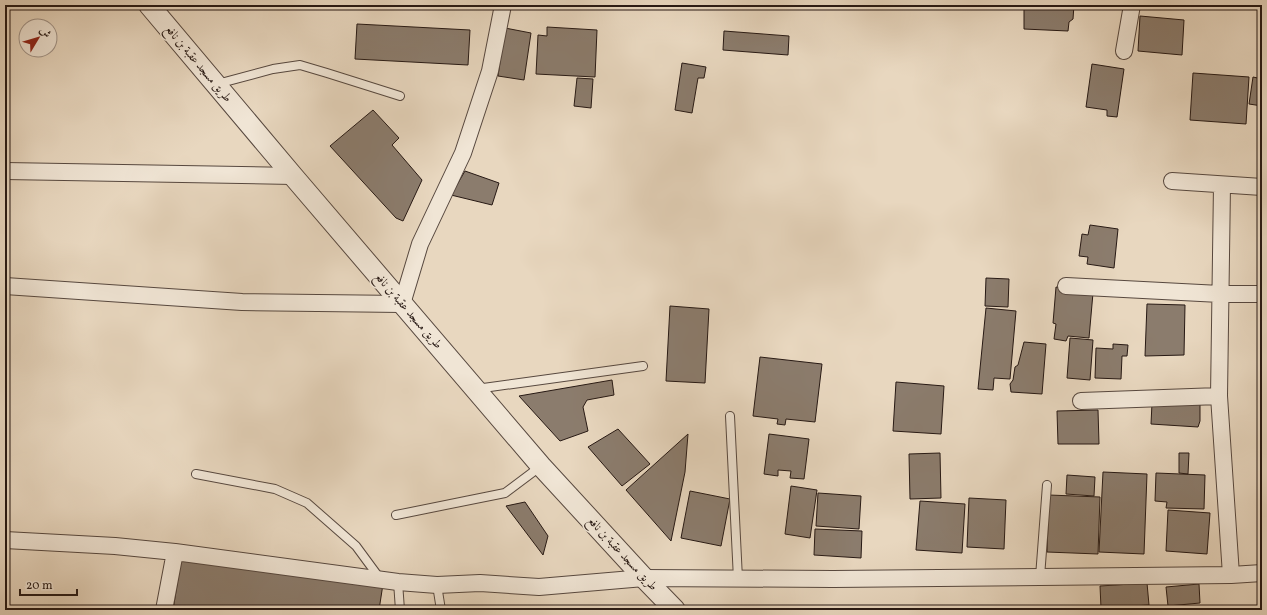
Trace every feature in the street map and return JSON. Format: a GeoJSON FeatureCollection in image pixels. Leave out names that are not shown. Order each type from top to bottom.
{"type":"FeatureCollection","features":[{"type":"Feature","properties":{"kind":"street","name":"طريق مسجد عقبة بن نافع"},"geometry":{"type":"LineString","coordinates":[[149,5],[541,466],[675,610]]}},
{"type":"Feature","properties":{"kind":"street"},"geometry":{"type":"LineString","coordinates":[[5,286],[242,302],[402,304],[420,244],[463,153],[490,71],[503,5]]}},
{"type":"Feature","properties":{"kind":"street"},"geometry":{"type":"LineString","coordinates":[[1124,51],[1132,5]]}},
{"type":"Feature","properties":{"kind":"street"},"geometry":{"type":"LineString","coordinates":[[5,171],[293,176]]}},
{"type":"Feature","properties":{"kind":"street"},"geometry":{"type":"LineString","coordinates":[[1172,181],[1262,187]]}},
{"type":"Feature","properties":{"kind":"street"},"geometry":{"type":"LineString","coordinates":[[1222,184],[1219,396],[1231,575]]}},
{"type":"Feature","properties":{"kind":"street"},"geometry":{"type":"LineString","coordinates":[[1066,286],[1220,294],[1262,294]]}},
{"type":"Feature","properties":{"kind":"street"},"geometry":{"type":"LineString","coordinates":[[1081,401],[1219,396]]}},
{"type":"Feature","properties":{"kind":"street"},"geometry":{"type":"LineString","coordinates":[[5,540],[115,546],[176,552],[382,580],[437,585],[480,583],[539,587],[644,578],[1040,577],[1231,575],[1262,573]]}},
{"type":"Feature","properties":{"kind":"street"},"geometry":{"type":"LineString","coordinates":[[164,610],[176,552]]}},
{"type":"Feature","properties":{"kind":"lane"},"geometry":{"type":"LineString","coordinates":[[216,85],[273,69],[300,65],[400,96]]}},
{"type":"Feature","properties":{"kind":"lane"},"geometry":{"type":"LineString","coordinates":[[475,389],[643,366]]}},
{"type":"Feature","properties":{"kind":"lane"},"geometry":{"type":"LineString","coordinates":[[730,416],[738,578]]}},
{"type":"Feature","properties":{"kind":"lane"},"geometry":{"type":"LineString","coordinates":[[396,515],[505,493],[541,466]]}},
{"type":"Feature","properties":{"kind":"lane"},"geometry":{"type":"LineString","coordinates":[[196,474],[275,489],[307,503],[356,546],[382,580]]}},
{"type":"Feature","properties":{"kind":"lane"},"geometry":{"type":"LineString","coordinates":[[1040,577],[1046,485]]}},
{"type":"Feature","properties":{"kind":"lane"},"geometry":{"type":"LineString","coordinates":[[398,582],[400,610]]}},
{"type":"Feature","properties":{"kind":"lane"},"geometry":{"type":"LineString","coordinates":[[437,585],[441,610]]}},
{"type":"Feature","properties":{"kind":"building"},"geometry":{"type":"Polygon","coordinates":[[[1024,5],[1074,5],[1073,19],[1069,22],[1068,31],[1024,29],[1024,5]]]}},
{"type":"Feature","properties":{"kind":"building"},"geometry":{"type":"Polygon","coordinates":[[[1140,16],[1184,20],[1182,55],[1138,51],[1140,16]]]}},
{"type":"Feature","properties":{"kind":"building"},"geometry":{"type":"Polygon","coordinates":[[[357,24],[470,30],[468,65],[355,59],[357,24]]]}},
{"type":"Feature","properties":{"kind":"building"},"geometry":{"type":"Polygon","coordinates":[[[547,27],[597,30],[595,77],[536,74],[538,35],[547,36],[547,27]]]}},
{"type":"Feature","properties":{"kind":"building"},"geometry":{"type":"Polygon","coordinates":[[[505,28],[531,33],[524,80],[498,76],[505,28]]]}},
{"type":"Feature","properties":{"kind":"building"},"geometry":{"type":"Polygon","coordinates":[[[724,31],[789,36],[788,55],[723,50],[724,31]]]}},
{"type":"Feature","properties":{"kind":"building"},"geometry":{"type":"Polygon","coordinates":[[[682,63],[706,67],[704,78],[698,78],[692,113],[675,110],[682,63]]]}},
{"type":"Feature","properties":{"kind":"building"},"geometry":{"type":"Polygon","coordinates":[[[1092,64],[1124,69],[1117,117],[1107,116],[1107,110],[1086,107],[1092,64]]]}},
{"type":"Feature","properties":{"kind":"building"},"geometry":{"type":"Polygon","coordinates":[[[1193,73],[1249,77],[1246,124],[1190,120],[1193,73]]]}},
{"type":"Feature","properties":{"kind":"building"},"geometry":{"type":"Polygon","coordinates":[[[1253,77],[1262,79],[1262,106],[1249,104],[1253,77]]]}},
{"type":"Feature","properties":{"kind":"building"},"geometry":{"type":"Polygon","coordinates":[[[577,78],[593,79],[591,108],[574,106],[577,78]]]}},
{"type":"Feature","properties":{"kind":"building"},"geometry":{"type":"Polygon","coordinates":[[[373,110],[399,138],[392,145],[422,180],[403,221],[396,218],[330,146],[373,110]]]}},
{"type":"Feature","properties":{"kind":"building"},"geometry":{"type":"Polygon","coordinates":[[[465,171],[499,183],[492,205],[451,195],[465,171]]]}},
{"type":"Feature","properties":{"kind":"building"},"geometry":{"type":"Polygon","coordinates":[[[1090,225],[1118,229],[1114,268],[1087,264],[1088,257],[1079,256],[1082,234],[1088,235],[1090,225]]]}},
{"type":"Feature","properties":{"kind":"building"},"geometry":{"type":"Polygon","coordinates":[[[986,278],[1009,279],[1008,307],[985,306],[986,278]]]}},
{"type":"Feature","properties":{"kind":"building"},"geometry":{"type":"Polygon","coordinates":[[[1056,287],[1093,293],[1089,338],[1068,336],[1066,341],[1054,339],[1056,324],[1053,323],[1056,287]]]}},
{"type":"Feature","properties":{"kind":"building"},"geometry":{"type":"Polygon","coordinates":[[[1147,304],[1185,305],[1184,355],[1145,356],[1147,304]]]}},
{"type":"Feature","properties":{"kind":"building"},"geometry":{"type":"Polygon","coordinates":[[[670,306],[709,309],[705,383],[666,381],[670,306]]]}},
{"type":"Feature","properties":{"kind":"building"},"geometry":{"type":"Polygon","coordinates":[[[986,308],[1016,311],[1010,379],[994,378],[993,390],[978,389],[986,308]]]}},
{"type":"Feature","properties":{"kind":"building"},"geometry":{"type":"Polygon","coordinates":[[[1070,338],[1093,340],[1090,380],[1067,378],[1070,338]]]}},
{"type":"Feature","properties":{"kind":"building"},"geometry":{"type":"Polygon","coordinates":[[[1024,342],[1046,344],[1042,394],[1011,392],[1010,384],[1013,380],[1015,367],[1018,365],[1024,342]]]}},
{"type":"Feature","properties":{"kind":"building"},"geometry":{"type":"Polygon","coordinates":[[[1113,344],[1128,345],[1127,356],[1122,356],[1121,379],[1095,378],[1096,348],[1113,349],[1113,344]]]}},
{"type":"Feature","properties":{"kind":"building"},"geometry":{"type":"Polygon","coordinates":[[[760,357],[822,364],[815,422],[786,419],[785,425],[777,424],[778,419],[753,416],[760,357]]]}},
{"type":"Feature","properties":{"kind":"building"},"geometry":{"type":"Polygon","coordinates":[[[612,380],[614,395],[587,400],[583,407],[588,431],[560,441],[519,396],[612,380]]]}},
{"type":"Feature","properties":{"kind":"building"},"geometry":{"type":"Polygon","coordinates":[[[896,382],[944,386],[941,434],[893,431],[896,382]]]}},
{"type":"Feature","properties":{"kind":"building"},"geometry":{"type":"Polygon","coordinates":[[[1152,403],[1200,404],[1200,421],[1198,427],[1151,424],[1152,403]]]}},
{"type":"Feature","properties":{"kind":"building"},"geometry":{"type":"Polygon","coordinates":[[[1098,410],[1099,444],[1058,444],[1057,411],[1098,410]]]}},
{"type":"Feature","properties":{"kind":"building"},"geometry":{"type":"Polygon","coordinates":[[[618,429],[650,464],[622,486],[588,447],[618,429]]]}},
{"type":"Feature","properties":{"kind":"building"},"geometry":{"type":"Polygon","coordinates":[[[688,434],[685,472],[671,541],[626,490],[688,434]]]}},
{"type":"Feature","properties":{"kind":"building"},"geometry":{"type":"Polygon","coordinates":[[[769,434],[809,439],[804,479],[790,478],[791,471],[778,470],[778,476],[764,474],[769,434]]]}},
{"type":"Feature","properties":{"kind":"building"},"geometry":{"type":"Polygon","coordinates":[[[940,453],[941,498],[910,499],[909,454],[940,453]]]}},
{"type":"Feature","properties":{"kind":"building"},"geometry":{"type":"Polygon","coordinates":[[[1179,453],[1189,453],[1188,474],[1179,473],[1179,453]]]}},
{"type":"Feature","properties":{"kind":"building"},"geometry":{"type":"Polygon","coordinates":[[[1103,472],[1147,474],[1144,554],[1099,552],[1103,472]]]}},
{"type":"Feature","properties":{"kind":"building"},"geometry":{"type":"Polygon","coordinates":[[[1156,473],[1205,475],[1204,509],[1166,508],[1167,502],[1155,501],[1156,473]]]}},
{"type":"Feature","properties":{"kind":"building"},"geometry":{"type":"Polygon","coordinates":[[[1067,475],[1095,477],[1094,496],[1066,494],[1067,475]]]}},
{"type":"Feature","properties":{"kind":"building"},"geometry":{"type":"Polygon","coordinates":[[[791,486],[817,490],[810,538],[785,534],[791,486]]]}},
{"type":"Feature","properties":{"kind":"building"},"geometry":{"type":"Polygon","coordinates":[[[690,491],[730,499],[721,546],[681,538],[690,491]]]}},
{"type":"Feature","properties":{"kind":"building"},"geometry":{"type":"Polygon","coordinates":[[[818,493],[861,496],[859,529],[816,526],[818,493]]]}},
{"type":"Feature","properties":{"kind":"building"},"geometry":{"type":"Polygon","coordinates":[[[1049,495],[1100,497],[1098,554],[1047,552],[1049,495]]]}},
{"type":"Feature","properties":{"kind":"building"},"geometry":{"type":"Polygon","coordinates":[[[969,498],[1006,500],[1004,549],[967,547],[969,498]]]}},
{"type":"Feature","properties":{"kind":"building"},"geometry":{"type":"Polygon","coordinates":[[[920,501],[965,504],[962,553],[916,550],[920,501]]]}},
{"type":"Feature","properties":{"kind":"building"},"geometry":{"type":"Polygon","coordinates":[[[525,502],[548,536],[543,555],[506,506],[525,502]]]}},
{"type":"Feature","properties":{"kind":"building"},"geometry":{"type":"Polygon","coordinates":[[[1168,510],[1210,513],[1207,554],[1166,551],[1168,510]]]}},
{"type":"Feature","properties":{"kind":"building"},"geometry":{"type":"Polygon","coordinates":[[[815,529],[862,531],[861,558],[814,555],[815,529]]]}},
{"type":"Feature","properties":{"kind":"building"},"geometry":{"type":"Polygon","coordinates":[[[182,553],[383,584],[379,610],[173,610],[182,553]]]}},
{"type":"Feature","properties":{"kind":"building"},"geometry":{"type":"Polygon","coordinates":[[[1147,583],[1149,605],[1101,608],[1100,586],[1147,583]]]}},
{"type":"Feature","properties":{"kind":"building"},"geometry":{"type":"Polygon","coordinates":[[[1199,584],[1200,603],[1168,606],[1166,587],[1199,584]]]}},
{"type":"Feature","properties":{"kind":"building"},"geometry":{"type":"Polygon","coordinates":[[[1221,606],[1221,610],[1183,610],[1203,607],[1221,606]]]}}]}
